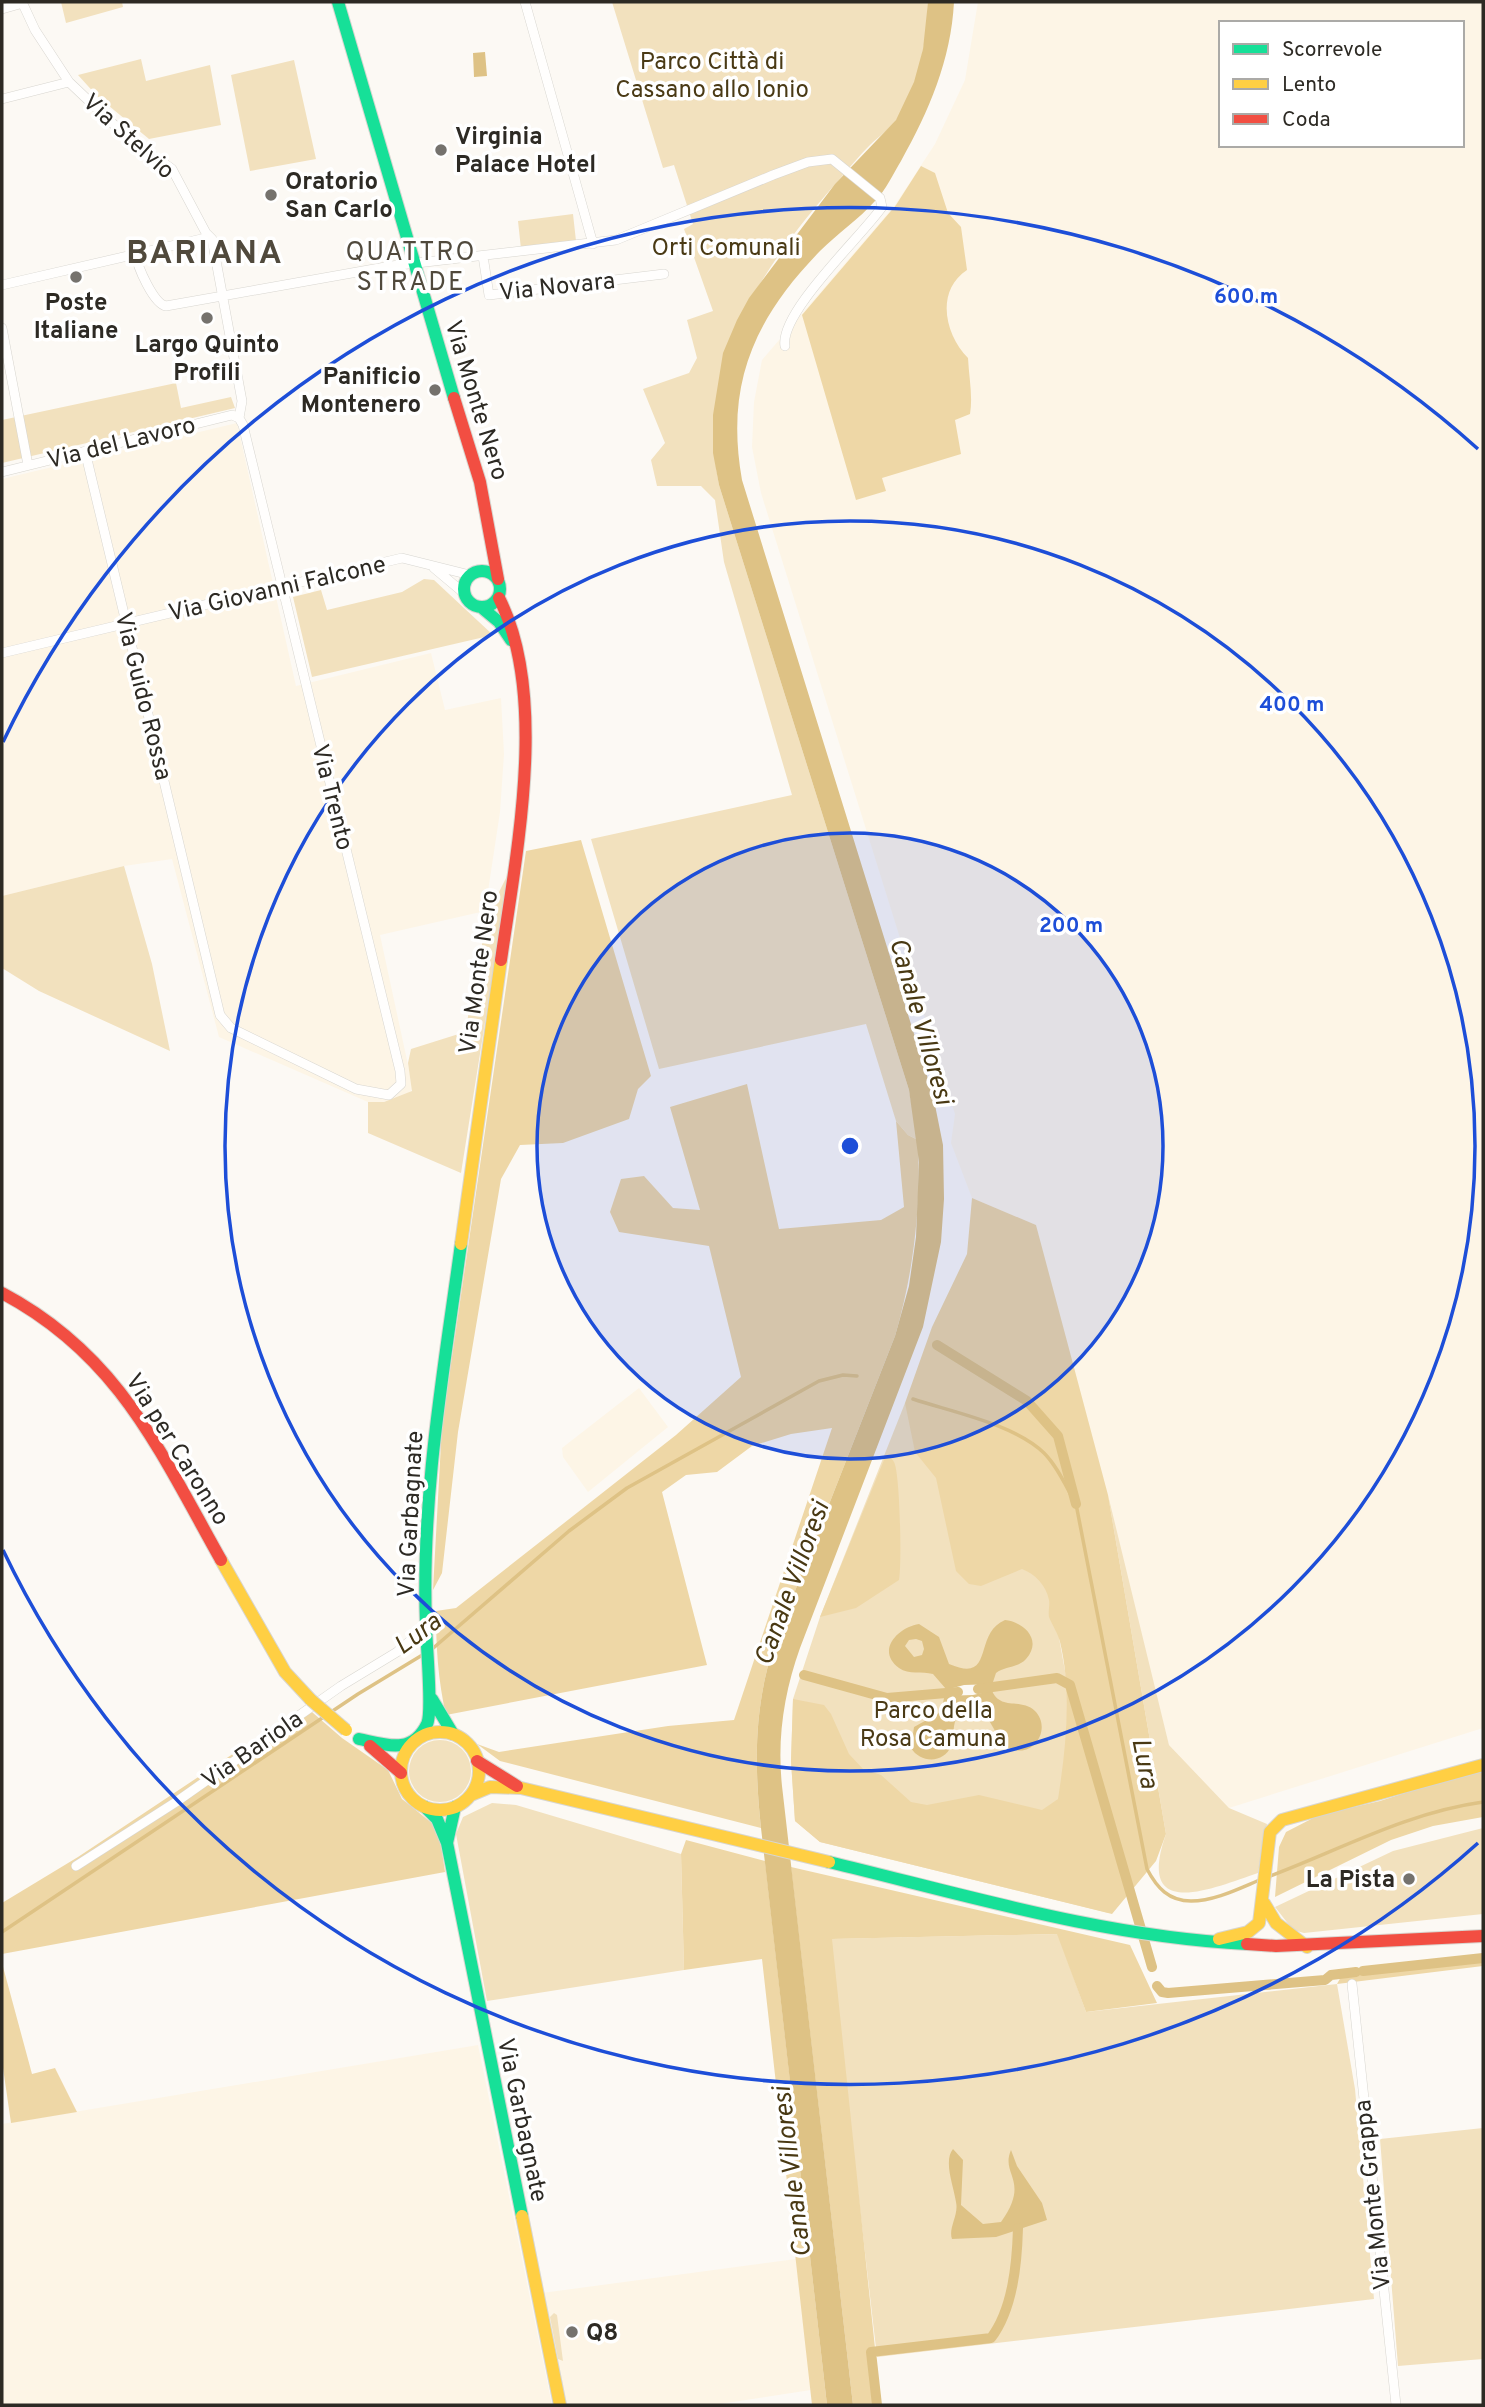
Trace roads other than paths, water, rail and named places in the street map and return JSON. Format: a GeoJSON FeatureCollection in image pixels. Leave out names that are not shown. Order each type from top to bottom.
{"type":"FeatureCollection","features":[{"type":"Feature","properties":{"kind":"street"},"geometry":{"type":"LineString","coordinates":[[2,9],[23,2]]}},
{"type":"Feature","properties":{"kind":"street","name":"Via Stelvio"},"geometry":{"type":"LineString","coordinates":[[23,2],[40,38],[69,82],[127,137],[172,169],[210,237]]}},
{"type":"Feature","properties":{"kind":"street","name":"Via Monte Nero"},"geometry":{"type":"LineString","coordinates":[[338,2],[485,501],[498,579]]}},
{"type":"Feature","properties":{"kind":"street"},"geometry":{"type":"LineString","coordinates":[[525,2],[593,244]]}},
{"type":"Feature","properties":{"kind":"street"},"geometry":{"type":"LineString","coordinates":[[2,99],[69,82]]}},
{"type":"Feature","properties":{"kind":"street"},"geometry":{"type":"LineString","coordinates":[[136,254],[139,268],[160,305],[413,264],[593,244],[625,236],[808,162],[826,159],[838,163],[880,198],[880,209],[837,258],[787,327],[785,346]]}},
{"type":"Feature","properties":{"kind":"street"},"geometry":{"type":"LineString","coordinates":[[2,285],[210,237]]}},
{"type":"Feature","properties":{"kind":"street","name":"Via Trento"},"geometry":{"type":"LineString","coordinates":[[203,942],[220,1015],[230,1028],[356,1089],[381,1096],[397,1091],[401,1084],[400,1071],[243,425],[239,418],[242,401],[210,237]]}},
{"type":"Feature","properties":{"kind":"street","name":"Via Novara"},"geometry":{"type":"LineString","coordinates":[[483,256],[489,295],[664,274]]}},
{"type":"Feature","properties":{"kind":"street"},"geometry":{"type":"LineString","coordinates":[[2,328],[28,466]]}},
{"type":"Feature","properties":{"kind":"street","name":"Via del Lavoro"},"geometry":{"type":"LineString","coordinates":[[2,472],[232,415],[239,418]]}},
{"type":"Feature","properties":{"kind":"street","name":"Via Guido Rossa"},"geometry":{"type":"LineString","coordinates":[[85,451],[203,942]]}},
{"type":"Feature","properties":{"kind":"street","name":"Via Monte Nero"},"geometry":{"type":"LineString","coordinates":[[473,574],[484,559],[490,528]]}},
{"type":"Feature","properties":{"kind":"street","name":"Via Giovanni Falcone"},"geometry":{"type":"LineString","coordinates":[[2,653],[402,558],[473,574]]}},
{"type":"Feature","properties":{"kind":"street"},"geometry":{"type":"LineString","coordinates":[[430,565],[465,594],[471,603],[481,607],[491,605],[499,598],[498,579],[488,571],[473,574],[465,584],[465,594]]}},
{"type":"Feature","properties":{"kind":"street","name":"Via Monte Nero"},"geometry":{"type":"LineString","coordinates":[[441,1379],[521,820],[524,736],[516,649],[512,624],[499,598]]}},
{"type":"Feature","properties":{"kind":"street","name":"Via Monte Nero"},"geometry":{"type":"LineString","coordinates":[[481,607],[504,628],[516,649]]}},
{"type":"Feature","properties":{"kind":"street","name":"Via per Caronno"},"geometry":{"type":"LineString","coordinates":[[5,1294],[64,1332],[86,1352],[131,1403],[285,1672],[311,1700],[359,1739]]}},
{"type":"Feature","properties":{"kind":"street","name":"Via Garbagnate"},"geometry":{"type":"LineString","coordinates":[[417,1740],[429,1721],[430,1692],[425,1628],[429,1512],[441,1379]]}},
{"type":"Feature","properties":{"kind":"street","name":"Via Bariola"},"geometry":{"type":"LineString","coordinates":[[76,1866],[176,1802],[341,1686],[397,1653],[425,1628]]}},
{"type":"Feature","properties":{"kind":"street","name":"Via Garbagnate"},"geometry":{"type":"LineString","coordinates":[[430,1692],[440,1718],[453,1734]]}},
{"type":"Feature","properties":{"kind":"street"},"geometry":{"type":"LineString","coordinates":[[359,1739],[387,1748],[398,1748],[434,1733],[453,1734],[464,1740],[477,1761],[521,1788]]}},
{"type":"Feature","properties":{"kind":"street"},"geometry":{"type":"LineString","coordinates":[[359,1739],[401,1773]]}},
{"type":"Feature","properties":{"kind":"street"},"geometry":{"type":"LineString","coordinates":[[417,1740],[405,1755],[401,1773],[408,1794],[425,1807],[445,1810],[455,1807],[471,1795],[490,1787],[521,1788],[1099,1927],[1202,1942],[1307,1947],[1483,1936]]}},
{"type":"Feature","properties":{"kind":"street"},"geometry":{"type":"LineString","coordinates":[[471,1795],[477,1784],[477,1761]]}},
{"type":"Feature","properties":{"kind":"street"},"geometry":{"type":"LineString","coordinates":[[1202,1942],[1248,1932],[1259,1923],[1264,1903],[1265,1863],[1270,1832],[1282,1821],[1483,1764]]}},
{"type":"Feature","properties":{"kind":"street","name":"Via Garbagnate"},"geometry":{"type":"LineString","coordinates":[[425,1807],[437,1819],[447,1843],[560,2405]]}},
{"type":"Feature","properties":{"kind":"street","name":"Via Garbagnate"},"geometry":{"type":"LineString","coordinates":[[447,1843],[455,1807]]}},
{"type":"Feature","properties":{"kind":"street"},"geometry":{"type":"LineString","coordinates":[[1264,1903],[1276,1923],[1307,1947]]}},
{"type":"Feature","properties":{"kind":"street","name":"Via Monte Grappa"},"geometry":{"type":"LineString","coordinates":[[1352,1984],[1396,2405]]}},
{"type":"Feature","properties":{"kind":"waterway"},"geometry":{"type":"LineString","coordinates":[[937,1345],[1027,1401],[1058,1436],[1076,1504]]}},
{"type":"Feature","properties":{"kind":"waterway","name":"Lura"},"geometry":{"type":"LineString","coordinates":[[431,1650],[569,1531],[627,1488],[819,1381],[843,1375],[857,1376]]}},
{"type":"Feature","properties":{"kind":"waterway","name":"Lura"},"geometry":{"type":"LineString","coordinates":[[913,1399],[982,1420],[1031,1443],[1054,1464],[1076,1504],[1147,1869],[1164,1892],[1176,1899],[1191,1901],[1218,1896],[1398,1824],[1454,1807],[1483,1802]]}},
{"type":"Feature","properties":{"kind":"waterway","name":"Lura"},"geometry":{"type":"LineString","coordinates":[[2,1932],[358,1694],[424,1654]]}},
{"type":"Feature","properties":{"kind":"waterway"},"geometry":{"type":"LineString","coordinates":[[804,1675],[887,1698],[958,1692]]}},
{"type":"Feature","properties":{"kind":"waterway"},"geometry":{"type":"LineString","coordinates":[[978,1689],[1057,1678],[1070,1685],[1152,1967]]}},
{"type":"Feature","properties":{"kind":"waterway"},"geometry":{"type":"LineString","coordinates":[[1363,1971],[1483,1958]]}},
{"type":"Feature","properties":{"kind":"waterway"},"geometry":{"type":"LineString","coordinates":[[1157,1986],[1162,1992],[1168,1993],[1325,1980],[1331,1975],[1356,1972]]}},
{"type":"Feature","properties":{"kind":"waterway"},"geometry":{"type":"LineString","coordinates":[[877,2405],[871,2352],[991,2338],[1009,2300],[1015,2271],[1018,2228]]}},
{"type":"Feature","properties":{"kind":"place","name":"Virginia Palace Hotel"},"geometry":{"type":"Point","coordinates":[441,150]}},
{"type":"Feature","properties":{"kind":"place","name":"Oratorio San Carlo"},"geometry":{"type":"Point","coordinates":[271,195]}},
{"type":"Feature","properties":{"kind":"place","name":"Poste Italiane"},"geometry":{"type":"Point","coordinates":[76,277]}},
{"type":"Feature","properties":{"kind":"place","name":"Largo Quinto Profili"},"geometry":{"type":"Point","coordinates":[207,318]}},
{"type":"Feature","properties":{"kind":"place","name":"Panificio Montenero"},"geometry":{"type":"Point","coordinates":[435,390]}},
{"type":"Feature","properties":{"kind":"place","name":"La Pista"},"geometry":{"type":"Point","coordinates":[1409,1879]}},
{"type":"Feature","properties":{"kind":"place","name":"Q8"},"geometry":{"type":"Point","coordinates":[572,2332]}},
{"type":"Feature","properties":{"kind":"district","name":"BARIANA"},"geometry":{"type":"Point","coordinates":[205,252]}},
{"type":"Feature","properties":{"kind":"district","name":"QUATTRO STRADE"},"geometry":{"type":"Point","coordinates":[411,266]}},
{"type":"Feature","properties":{"kind":"park label","name":"Parco Città di Cassano allo Ionio"},"geometry":{"type":"Point","coordinates":[712,75]}},
{"type":"Feature","properties":{"kind":"park label","name":"Orti Comunali"},"geometry":{"type":"Point","coordinates":[726,247]}},
{"type":"Feature","properties":{"kind":"park label","name":"Parco della Rosa Camuna"},"geometry":{"type":"Point","coordinates":[933,1724]}},
{"type":"Feature","properties":{"kind":"water label","name":"Canale Villoresi"},"geometry":{"type":"Point","coordinates":[922,1021]}},
{"type":"Feature","properties":{"kind":"water label","name":"Canale Villoresi"},"geometry":{"type":"Point","coordinates":[791,1583]}},
{"type":"Feature","properties":{"kind":"water label","name":"Canale Villoresi"},"geometry":{"type":"Point","coordinates":[791,2172]}}]}
